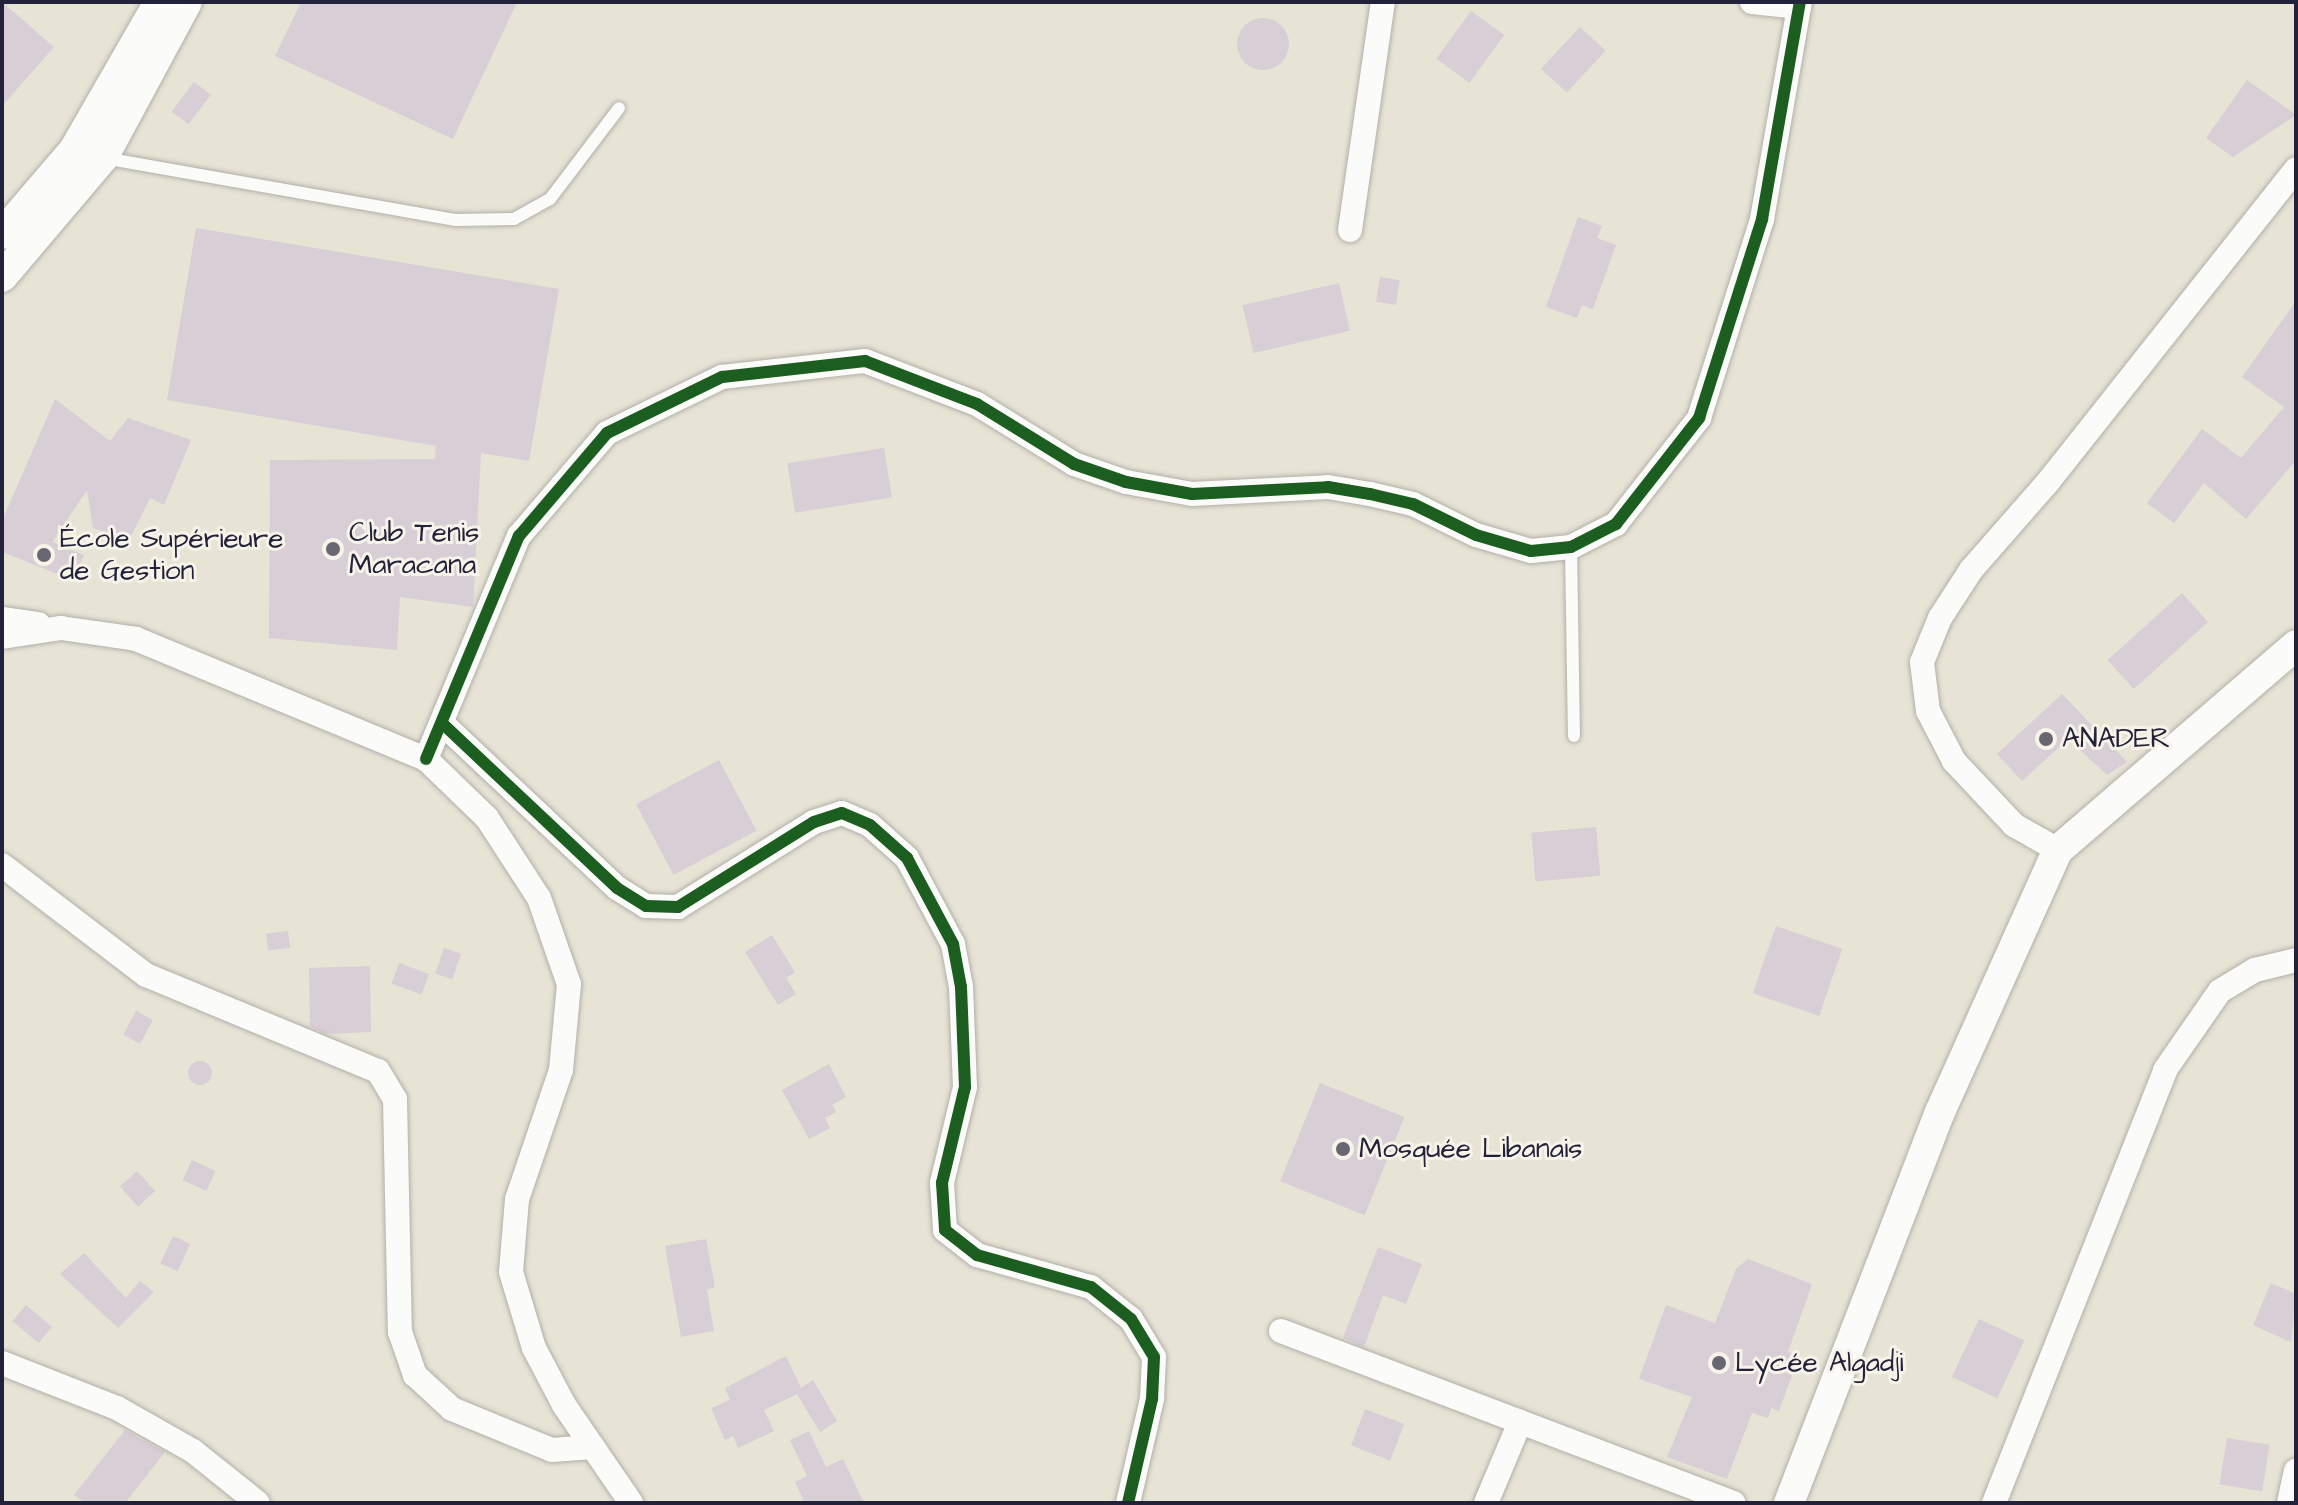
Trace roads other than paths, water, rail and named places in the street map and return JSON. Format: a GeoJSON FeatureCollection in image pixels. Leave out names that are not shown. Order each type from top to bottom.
{"type":"FeatureCollection","features":[{"type":"Feature","properties":{"kind":"street"},"geometry":{"type":"LineString","coordinates":[[2,234],[74,150],[159,2]]}},
{"type":"Feature","properties":{"kind":"street"},"geometry":{"type":"LineString","coordinates":[[2,277],[103,158],[187,2]]}},
{"type":"Feature","properties":{"kind":"street"},"geometry":{"type":"LineString","coordinates":[[1350,230],[1383,2]]}},
{"type":"Feature","properties":{"kind":"street"},"geometry":{"type":"LineString","coordinates":[[426,759],[519,536],[607,433],[722,377],[865,361],[977,404],[1074,464],[1126,482],[1192,494],[1328,487],[1413,504],[1476,535],[1531,551],[1571,547],[1616,524],[1699,418],[1762,219],[1800,4],[1752,2]]}},
{"type":"Feature","properties":{"kind":"street"},"geometry":{"type":"LineString","coordinates":[[2058,850],[2014,825],[1954,761],[1928,711],[1922,662],[1940,618],[1971,570],[2048,482],[2296,169]]}},
{"type":"Feature","properties":{"kind":"street"},"geometry":{"type":"LineString","coordinates":[[2,619],[136,639],[426,759],[487,818],[539,898],[569,984],[561,1070],[517,1199],[511,1272],[534,1348],[593,1447],[631,1503]]}},
{"type":"Feature","properties":{"kind":"street"},"geometry":{"type":"LineString","coordinates":[[2,637],[61,628]]}},
{"type":"Feature","properties":{"kind":"street"},"geometry":{"type":"LineString","coordinates":[[1789,1503],[1940,1112],[2058,850],[2296,645]]}},
{"type":"Feature","properties":{"kind":"street"},"geometry":{"type":"LineString","coordinates":[[443,724],[617,888],[646,906],[678,907],[814,822],[842,813],[870,825],[907,858],[953,944],[961,987],[965,1087],[942,1183],[945,1230],[977,1255],[1091,1287],[1131,1319],[1154,1357],[1152,1399],[1128,1503]]}},
{"type":"Feature","properties":{"kind":"street"},"geometry":{"type":"LineString","coordinates":[[2,865],[146,975],[378,1071],[395,1099],[400,1332],[415,1375],[465,1415],[552,1450],[593,1447]]}},
{"type":"Feature","properties":{"kind":"street"},"geometry":{"type":"LineString","coordinates":[[1994,1503],[2165,1070],[2220,991],[2255,970],[2296,960]]}},
{"type":"Feature","properties":{"kind":"street"},"geometry":{"type":"LineString","coordinates":[[1281,1331],[1733,1503]]}},
{"type":"Feature","properties":{"kind":"street"},"geometry":{"type":"LineString","coordinates":[[2,1363],[117,1408],[193,1451],[258,1503]]}},
{"type":"Feature","properties":{"kind":"street"},"geometry":{"type":"LineString","coordinates":[[1486,1503],[1520,1422]]}},
{"type":"Feature","properties":{"kind":"street"},"geometry":{"type":"LineString","coordinates":[[2289,1503],[2296,1471]]}},
{"type":"Feature","properties":{"kind":"lane"},"geometry":{"type":"LineString","coordinates":[[74,150],[103,158],[455,220],[514,219],[550,199],[619,108]]}},
{"type":"Feature","properties":{"kind":"lane"},"geometry":{"type":"LineString","coordinates":[[1571,547],[1574,736]]}},
{"type":"Feature","properties":{"kind":"place","name":"Club Tenis Maracana"},"geometry":{"type":"Point","coordinates":[333,549]}},
{"type":"Feature","properties":{"kind":"place","name":"École Supérieure de Gestion"},"geometry":{"type":"Point","coordinates":[44,555]}},
{"type":"Feature","properties":{"kind":"place","name":"ANADER"},"geometry":{"type":"Point","coordinates":[2046,739]}},
{"type":"Feature","properties":{"kind":"place","name":"Mosquée Libanais"},"geometry":{"type":"Point","coordinates":[1343,1149]}},
{"type":"Feature","properties":{"kind":"place","name":"Lycée Algadji"},"geometry":{"type":"Point","coordinates":[1719,1363]}}]}
